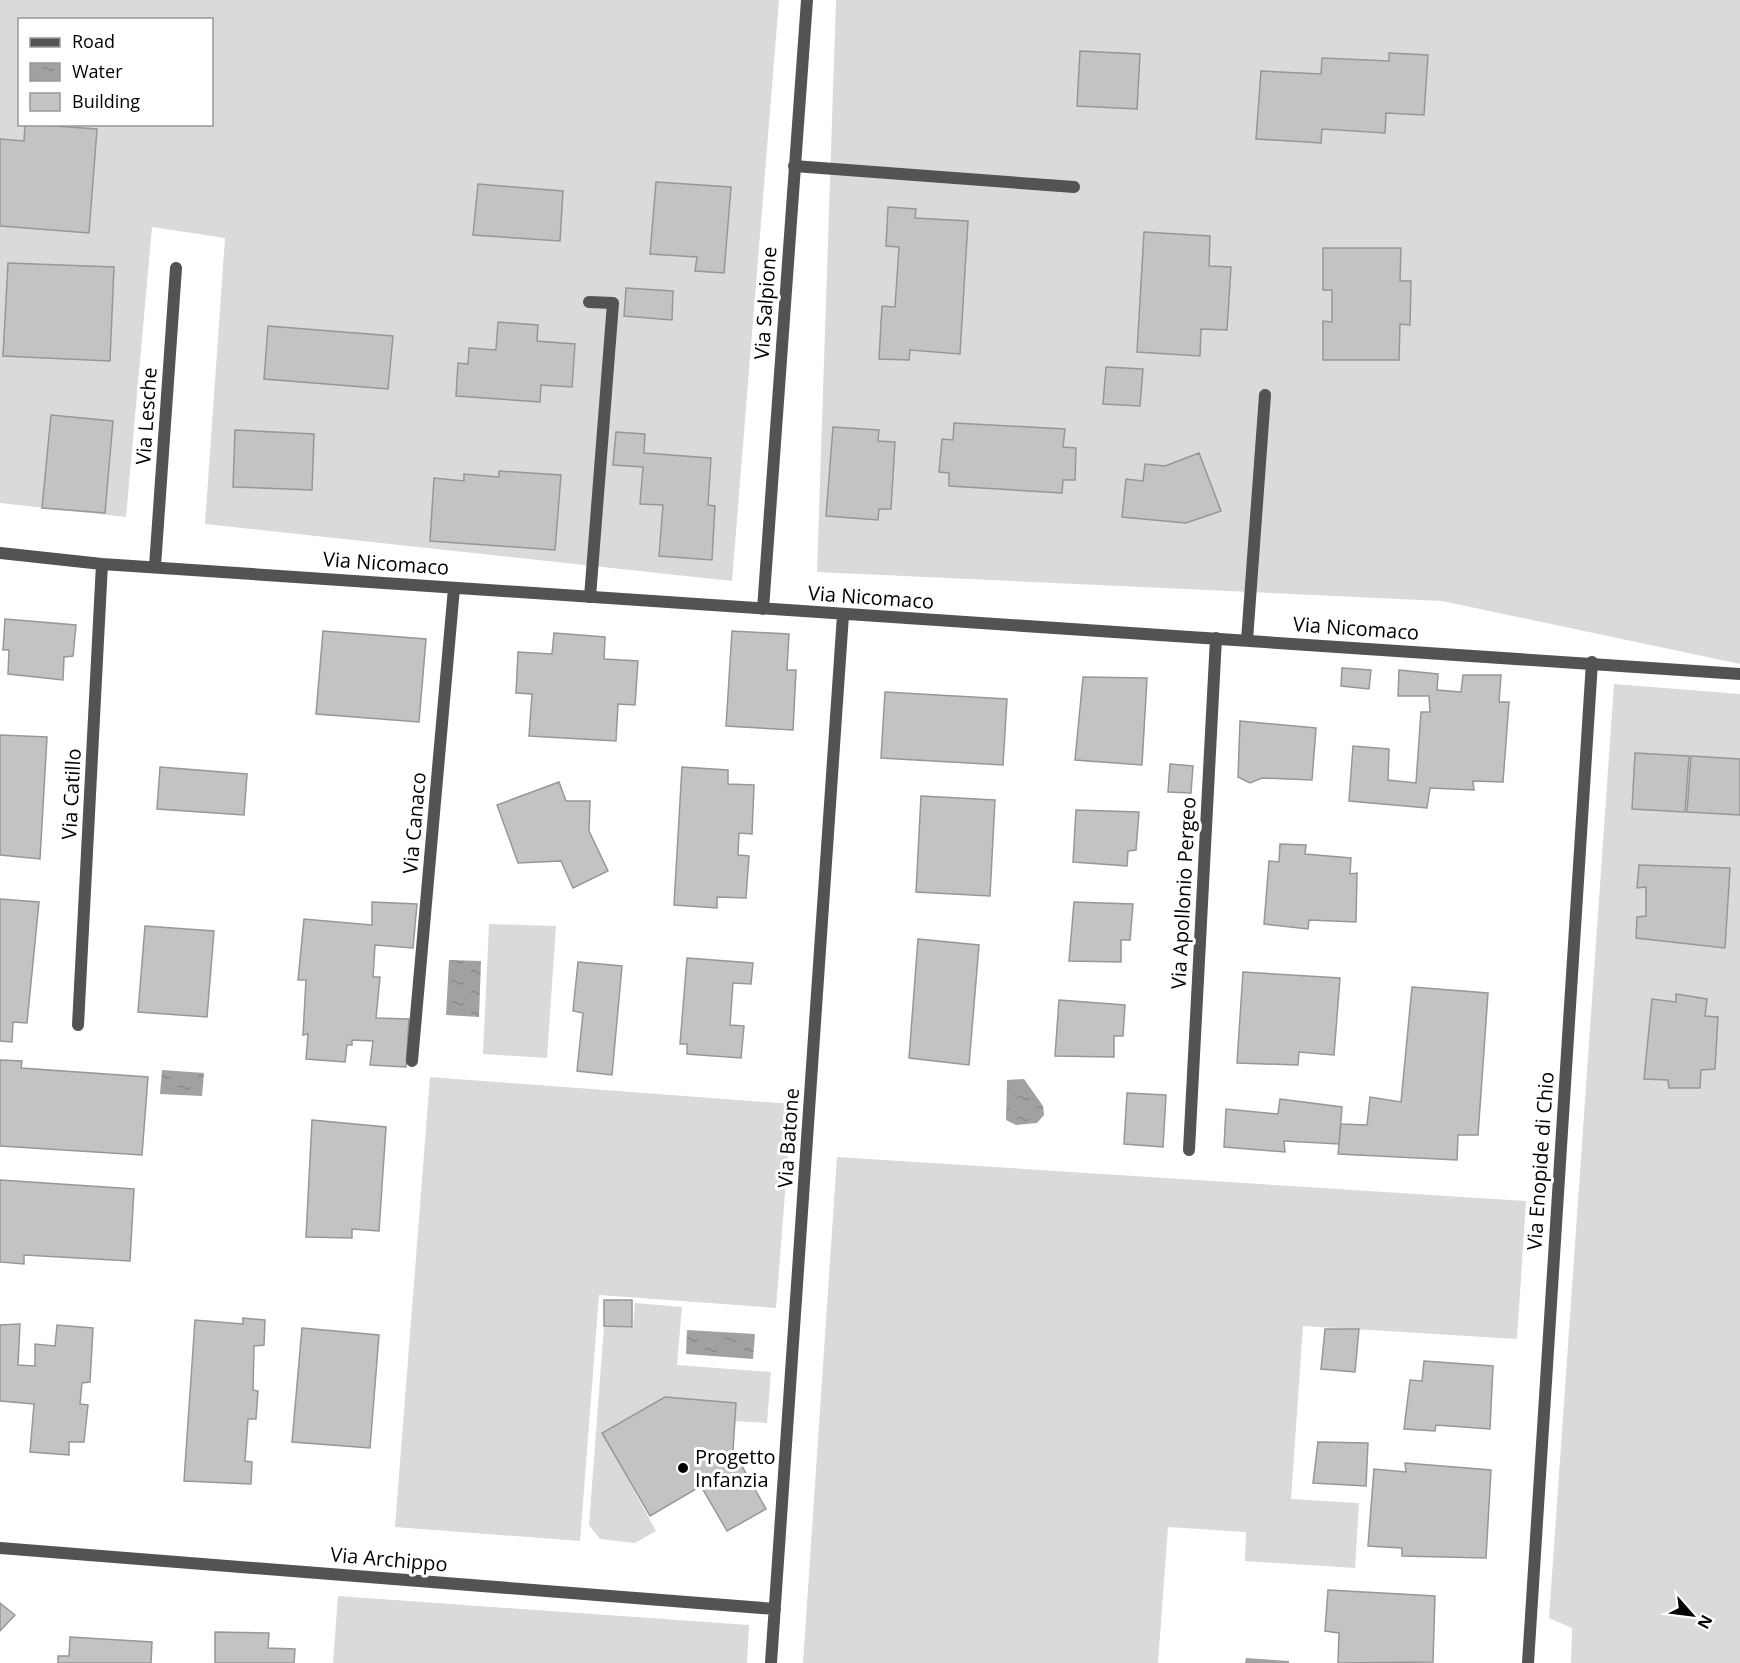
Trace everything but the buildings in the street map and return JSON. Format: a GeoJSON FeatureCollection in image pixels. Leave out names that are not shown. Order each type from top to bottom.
{"type":"FeatureCollection","features":[{"type":"Feature","properties":{"kind":"street","name":"Via Salpione"},"geometry":{"type":"LineString","coordinates":[[763,609],[807,0]]}},
{"type":"Feature","properties":{"kind":"street"},"geometry":{"type":"LineString","coordinates":[[794,166],[1074,187]]}},
{"type":"Feature","properties":{"kind":"street","name":"Via Lesche"},"geometry":{"type":"LineString","coordinates":[[155,567],[176,268]]}},
{"type":"Feature","properties":{"kind":"street"},"geometry":{"type":"LineString","coordinates":[[589,302],[613,303],[590,597]]}},
{"type":"Feature","properties":{"kind":"street"},"geometry":{"type":"LineString","coordinates":[[1247,640],[1265,395]]}},
{"type":"Feature","properties":{"kind":"street","name":"Via Nicomaco"},"geometry":{"type":"LineString","coordinates":[[0,553],[102,564],[843,615],[1592,662],[1740,674]]}},
{"type":"Feature","properties":{"kind":"street","name":"Via Catillo"},"geometry":{"type":"LineString","coordinates":[[78,1025],[102,564]]}},
{"type":"Feature","properties":{"kind":"street","name":"Via Canaco"},"geometry":{"type":"LineString","coordinates":[[412,1061],[454,588]]}},
{"type":"Feature","properties":{"kind":"street","name":"Via Batone"},"geometry":{"type":"LineString","coordinates":[[771,1663],[843,615]]}},
{"type":"Feature","properties":{"kind":"street","name":"Via Apollonio Pergeo"},"geometry":{"type":"LineString","coordinates":[[1189,1150],[1216,638]]}},
{"type":"Feature","properties":{"kind":"street","name":"Via Enopide di Chio"},"geometry":{"type":"LineString","coordinates":[[1528,1663],[1592,662]]}},
{"type":"Feature","properties":{"kind":"street","name":"Via Archippo"},"geometry":{"type":"LineString","coordinates":[[0,1548],[775,1609]]}},
{"type":"Feature","properties":{"kind":"shaded area"},"geometry":{"type":"Polygon","coordinates":[[[0,0],[779,0],[732,581],[205,524],[225,238],[152,227],[126,517],[0,503],[0,0]]]}},
{"type":"Feature","properties":{"kind":"shaded area"},"geometry":{"type":"Polygon","coordinates":[[[836,0],[1740,0],[1740,664],[1442,601],[817,572],[836,0]]]}},
{"type":"Feature","properties":{"kind":"shaded area"},"geometry":{"type":"Polygon","coordinates":[[[1614,684],[1740,694],[1740,1663],[1571,1663],[1572,1628],[1549,1618],[1614,684]]]}},
{"type":"Feature","properties":{"kind":"shaded area"},"geometry":{"type":"Polygon","coordinates":[[[489,924],[556,926],[547,1058],[483,1054],[489,924]]]}},
{"type":"Feature","properties":{"kind":"shaded area"},"geometry":{"type":"Polygon","coordinates":[[[430,1077],[792,1104],[776,1308],[599,1295],[580,1541],[395,1527],[430,1077]]]}},
{"type":"Feature","properties":{"kind":"shaded area"},"geometry":{"type":"Polygon","coordinates":[[[837,1157],[1526,1201],[1517,1339],[1303,1326],[1291,1499],[1359,1503],[1355,1568],[1245,1561],[1246,1532],[1168,1527],[1158,1663],[803,1663],[837,1157]]]}},
{"type":"Feature","properties":{"kind":"shaded area"},"geometry":{"type":"Polygon","coordinates":[[[635,1303],[682,1307],[677,1365],[771,1372],[767,1423],[735,1421],[736,1403],[665,1397],[602,1432],[656,1531],[635,1543],[600,1539],[589,1525],[604,1326],[633,1328],[635,1303]]]}},
{"type":"Feature","properties":{"kind":"shaded area"},"geometry":{"type":"Polygon","coordinates":[[[338,1596],[749,1625],[747,1663],[333,1663],[338,1596]]]}},
{"type":"Feature","properties":{"kind":"water"},"geometry":{"type":"Polygon","coordinates":[[[449,960],[481,961],[479,1017],[446,1015],[449,960]]]}},
{"type":"Feature","properties":{"kind":"water"},"geometry":{"type":"Polygon","coordinates":[[[162,1070],[204,1073],[202,1096],[160,1094],[162,1070]]]}},
{"type":"Feature","properties":{"kind":"water"},"geometry":{"type":"Polygon","coordinates":[[[1024,1079],[1043,1106],[1044,1115],[1037,1123],[1016,1125],[1006,1120],[1007,1080],[1024,1079]]]}},
{"type":"Feature","properties":{"kind":"water"},"geometry":{"type":"Polygon","coordinates":[[[687,1330],[755,1334],[753,1359],[686,1354],[687,1330]]]}},
{"type":"Feature","properties":{"kind":"water"},"geometry":{"type":"Polygon","coordinates":[[[1246,1658],[1289,1661],[1289,1663],[1245,1663],[1246,1658]]]}},
{"type":"Feature","properties":{"kind":"place","name":"Progetto Infanzia"},"geometry":{"type":"Point","coordinates":[683,1468]}}]}
